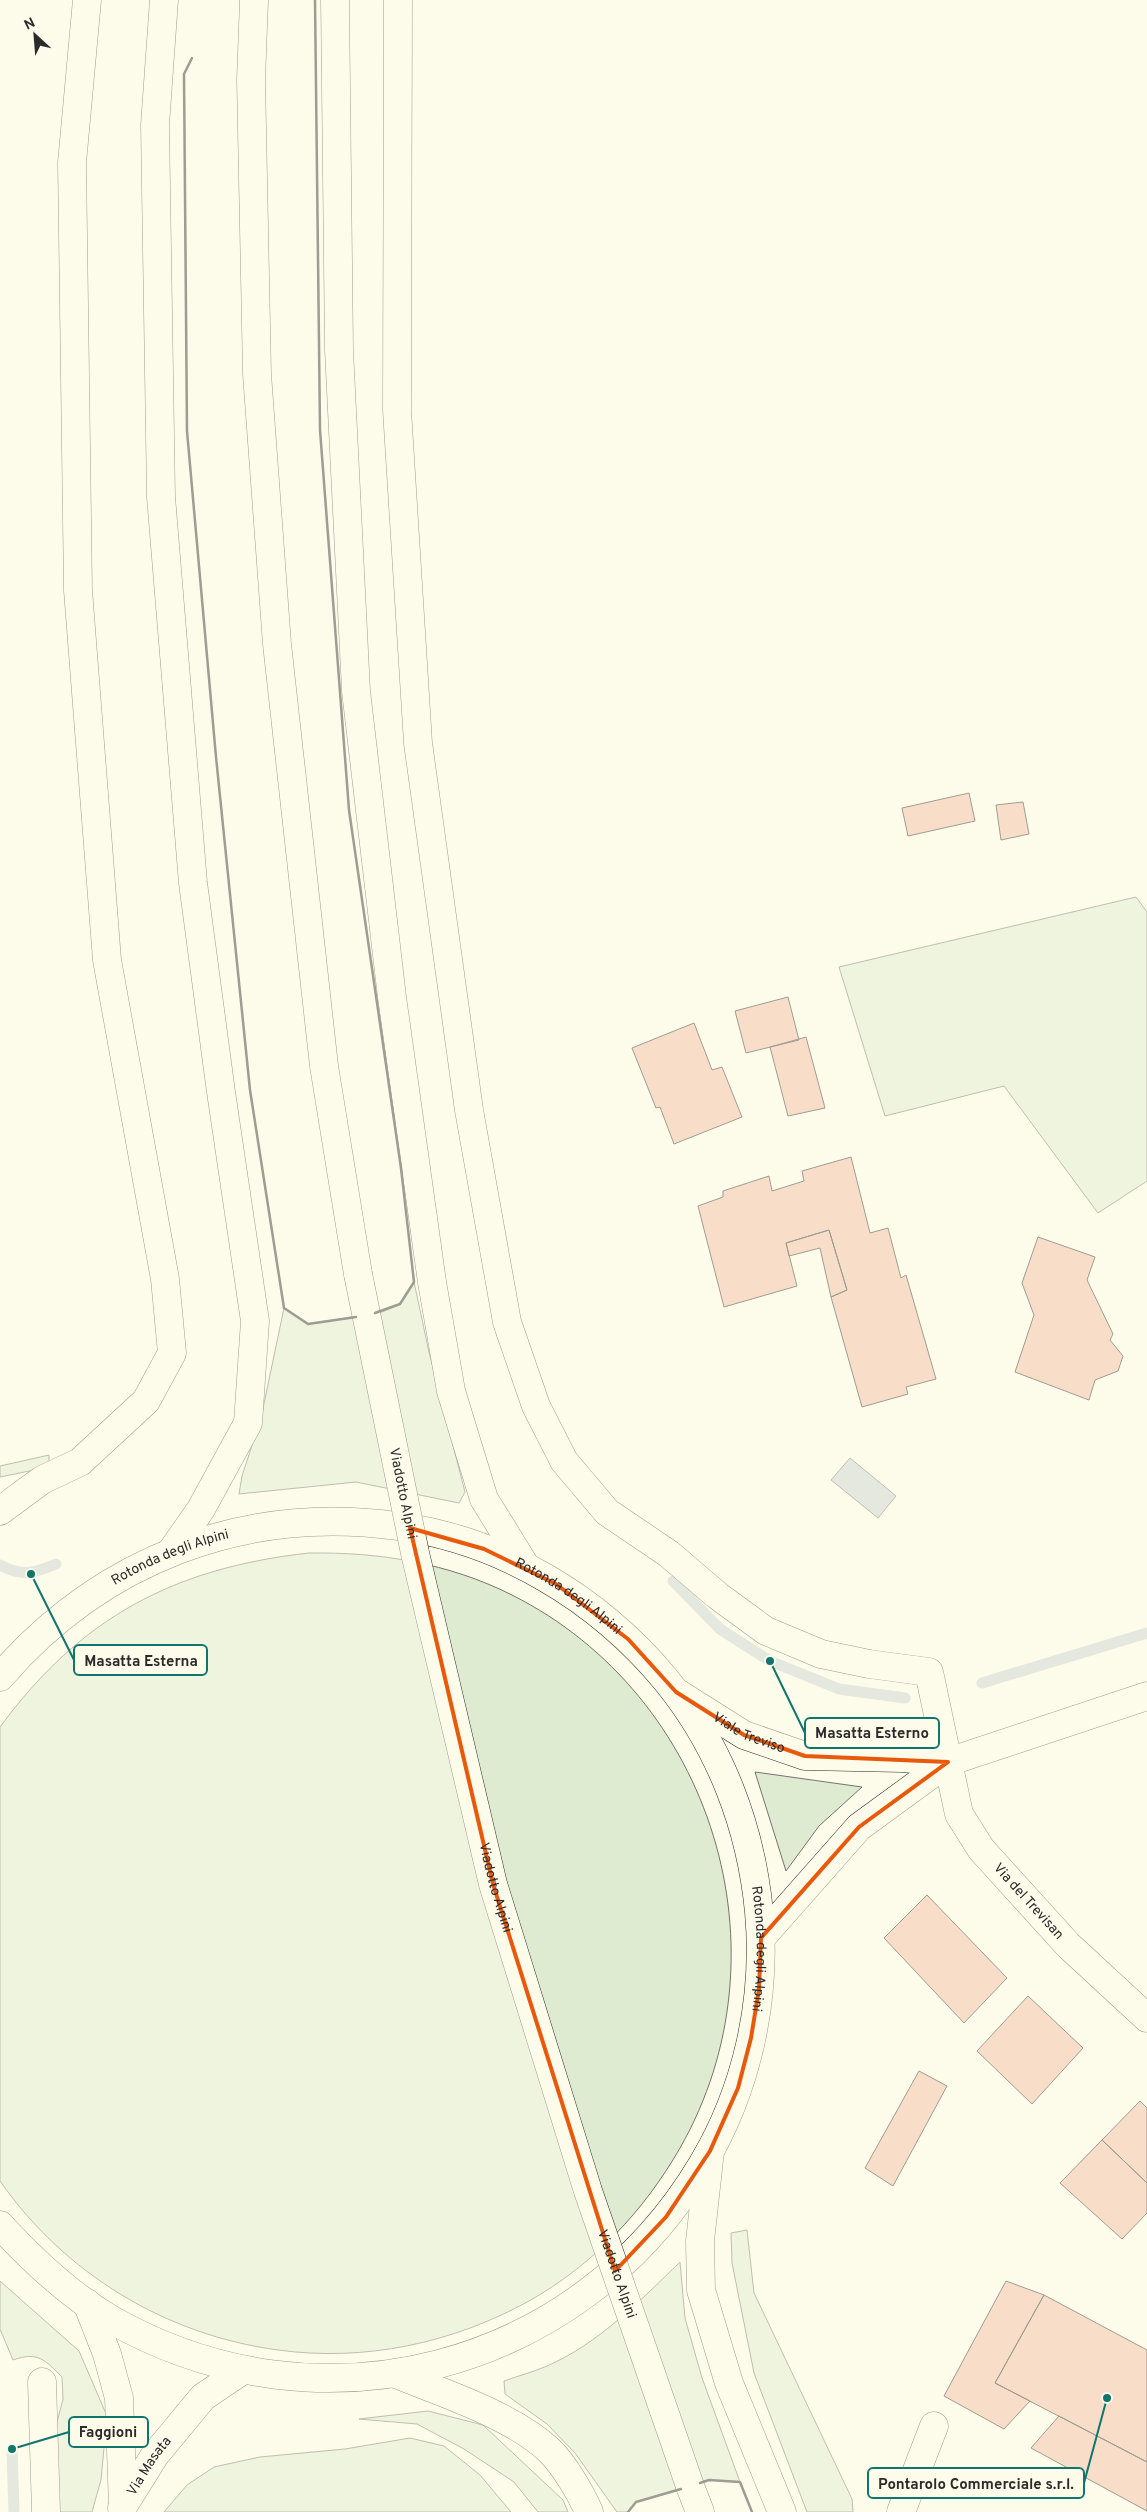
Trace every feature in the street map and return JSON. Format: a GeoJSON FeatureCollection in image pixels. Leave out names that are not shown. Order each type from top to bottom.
{"type":"FeatureCollection","features":[{"type":"Feature","properties":{"kind":"main road"},"geometry":{"type":"LineString","coordinates":[[0,1511],[42,1480],[80,1462],[146,1401],[172,1353],[165,1279],[107,960],[78,590],[72,163],[87,0]]}},
{"type":"Feature","properties":{"kind":"main road"},"geometry":{"type":"LineString","coordinates":[[164,0],[155,125],[161,498],[193,883],[221,1092],[255,1321],[248,1423],[201,1509],[170,1552]]}},
{"type":"Feature","properties":{"kind":"main road","name":"Viadotto Alpini"},"geometry":{"type":"LineString","coordinates":[[254,0],[251,80],[257,374],[277,644],[324,1066],[358,1274],[415,1553],[493,1884],[588,2191],[700,2512]]}},
{"type":"Feature","properties":{"kind":"main road"},"geometry":{"type":"LineString","coordinates":[[335,0],[339,350],[356,691],[392,997],[432,1282],[452,1391],[484,1499],[526,1567]]}},
{"type":"Feature","properties":{"kind":"main road","name":"Via del Trevisan"},"geometry":{"type":"LineString","coordinates":[[398,0],[397,410],[418,743],[469,1110],[507,1322],[536,1406],[564,1461],[607,1512],[669,1554],[718,1596],[766,1631],[820,1654],[869,1664],[930,1672],[959,1814],[981,1849],[1068,1945],[1147,2018]]}},
{"type":"Feature","properties":{"kind":"main road","name":"Rotonda degli Alpini"},"geometry":{"type":"LineString","coordinates":[[0,1677],[30,1644],[82,1600],[121,1576],[170,1552],[216,1537],[271,1525],[351,1521],[408,1527],[446,1536],[484,1549],[526,1567],[560,1587],[602,1616],[652,1663],[676,1692],[716,1757],[737,1809],[754,1875],[761,1938],[759,1989],[751,2038],[738,2088],[710,2151],[691,2183],[659,2226],[636,2252],[589,2293],[541,2324],[484,2350],[441,2364],[374,2377],[317,2379],[243,2370],[172,2349],[111,2319],[38,2265],[0,2225]]}},
{"type":"Feature","properties":{"kind":"main road","name":"Viale Treviso"},"geometry":{"type":"LineString","coordinates":[[676,1692],[744,1735],[805,1756],[902,1758],[948,1762]]}},
{"type":"Feature","properties":{"kind":"main road","name":"Viale Treviso"},"geometry":{"type":"LineString","coordinates":[[761,1938],[859,1827],[948,1762],[1147,1696]]}},
{"type":"Feature","properties":{"kind":"main road"},"geometry":{"type":"LineString","coordinates":[[710,2151],[700,2241],[701,2290],[729,2383],[782,2512]]}},
{"type":"Feature","properties":{"kind":"main road","name":"Via Masata"},"geometry":{"type":"LineString","coordinates":[[87,2303],[106,2354],[119,2398],[122,2509]]}},
{"type":"Feature","properties":{"kind":"main road","name":"Via Masata"},"geometry":{"type":"LineString","coordinates":[[122,2509],[155,2455],[203,2397],[243,2370]]}},
{"type":"Feature","properties":{"kind":"main road"},"geometry":{"type":"LineString","coordinates":[[396,2374],[504,2419],[550,2451],[582,2497],[589,2512]]}},
{"type":"Feature","properties":{"kind":"main road"},"geometry":{"type":"LineString","coordinates":[[42,2382],[46,2512]]}},
{"type":"Feature","properties":{"kind":"main road"},"geometry":{"type":"LineString","coordinates":[[902,2512],[934,2426]]}},
{"type":"Feature","properties":{"kind":"highlighted area"},"geometry":{"type":"Polygon","coordinates":[[[410,1528],[484,1549],[556,1584],[628,1639],[676,1692],[744,1735],[805,1756],[948,1762],[859,1827],[761,1938],[759,1989],[751,2038],[738,2088],[710,2151],[666,2217],[615,2271],[493,1884],[410,1528]]]}},
{"type":"Feature","properties":{"kind":"green space"},"geometry":{"type":"Polygon","coordinates":[[[1136,897],[1147,912],[1147,1181],[1098,1213],[1004,1086],[885,1116],[839,967],[1136,897]]]}},
{"type":"Feature","properties":{"kind":"green space"},"geometry":{"type":"Polygon","coordinates":[[[414,1282],[429,1352],[465,1492],[459,1503],[356,1482],[239,1494],[242,1476],[261,1418],[284,1308],[309,1324],[382,1312],[400,1304],[414,1282]]]}},
{"type":"Feature","properties":{"kind":"green space"},"geometry":{"type":"Polygon","coordinates":[[[49,1455],[49,1467],[0,1477],[0,1466],[49,1455]]]}},
{"type":"Feature","properties":{"kind":"green space"},"geometry":{"type":"Polygon","coordinates":[[[309,1553],[388,1557],[438,1567],[488,1584],[512,1595],[582,1640],[639,1696],[683,1763],[713,1836],[729,1914],[729,1993],[713,2072],[680,2148],[666,2171],[633,2215],[615,2235],[575,2271],[529,2301],[500,2316],[470,2328],[408,2346],[376,2351],[311,2353],[278,2350],[237,2342],[196,2330],[158,2314],[121,2295],[55,2245],[26,2214],[0,2181],[0,1727],[31,1689],[63,1656],[98,1628],[134,1604],[173,1586],[215,1571],[260,1560],[309,1553]]]}},
{"type":"Feature","properties":{"kind":"green space"},"geometry":{"type":"Polygon","coordinates":[[[755,1772],[862,1787],[819,1826],[786,1871],[755,1772]]]}},
{"type":"Feature","properties":{"kind":"green space"},"geometry":{"type":"Polygon","coordinates":[[[747,2230],[754,2293],[852,2499],[853,2512],[807,2512],[754,2373],[732,2263],[731,2233],[747,2230]]]}},
{"type":"Feature","properties":{"kind":"green space"},"geometry":{"type":"Polygon","coordinates":[[[680,2262],[685,2318],[702,2378],[740,2482],[709,2480],[636,2502],[628,2512],[617,2512],[575,2453],[547,2424],[505,2394],[504,2381],[547,2366],[584,2346],[618,2320],[680,2262]]]}},
{"type":"Feature","properties":{"kind":"green space"},"geometry":{"type":"Polygon","coordinates":[[[0,2281],[79,2351],[107,2416],[101,2480],[92,2512],[57,2512],[55,2430],[63,2399],[62,2377],[46,2362],[35,2357],[29,2356],[13,2360],[0,2329],[0,2281]]]}},
{"type":"Feature","properties":{"kind":"green space"},"geometry":{"type":"Polygon","coordinates":[[[428,2411],[483,2425],[563,2500],[568,2512],[538,2512],[514,2482],[464,2449],[417,2424],[359,2419],[428,2411]]]}},
{"type":"Feature","properties":{"kind":"green space"},"geometry":{"type":"Polygon","coordinates":[[[410,2438],[444,2446],[480,2475],[511,2512],[164,2512],[187,2485],[214,2467],[260,2457],[345,2449],[410,2438]]]}},
{"type":"Feature","properties":{"kind":"shaded area"},"geometry":{"type":"Polygon","coordinates":[[[850,1458],[896,1496],[878,1518],[831,1480],[850,1458]]]}},
{"type":"Feature","properties":{"kind":"building"},"geometry":{"type":"Polygon","coordinates":[[[969,793],[975,821],[908,836],[902,808],[969,793]]]}},
{"type":"Feature","properties":{"kind":"building"},"geometry":{"type":"Polygon","coordinates":[[[1023,802],[1029,834],[1001,840],[996,805],[1023,802]]]}},
{"type":"Feature","properties":{"kind":"building"},"geometry":{"type":"Polygon","coordinates":[[[788,997],[799,1040],[746,1053],[735,1011],[788,997]]]}},
{"type":"Feature","properties":{"kind":"building"},"geometry":{"type":"Polygon","coordinates":[[[694,1023],[712,1070],[722,1067],[742,1117],[674,1144],[660,1107],[656,1108],[632,1048],[694,1023]]]}},
{"type":"Feature","properties":{"kind":"building"},"geometry":{"type":"Polygon","coordinates":[[[806,1037],[825,1108],[788,1116],[770,1047],[806,1037]]]}},
{"type":"Feature","properties":{"kind":"building"},"geometry":{"type":"Polygon","coordinates":[[[851,1157],[870,1233],[888,1228],[901,1278],[906,1275],[936,1379],[906,1387],[908,1394],[862,1407],[831,1297],[847,1290],[829,1230],[786,1243],[797,1286],[724,1307],[698,1206],[723,1197],[723,1191],[769,1176],[772,1191],[804,1181],[802,1171],[851,1157]]]}},
{"type":"Feature","properties":{"kind":"building"},"geometry":{"type":"Polygon","coordinates":[[[829,1230],[847,1290],[831,1297],[820,1248],[789,1256],[786,1243],[829,1230]]]}},
{"type":"Feature","properties":{"kind":"building"},"geometry":{"type":"Polygon","coordinates":[[[1038,1237],[1095,1257],[1087,1280],[1113,1334],[1110,1340],[1123,1356],[1118,1371],[1095,1380],[1089,1400],[1015,1372],[1034,1315],[1022,1283],[1038,1237]]]}},
{"type":"Feature","properties":{"kind":"building"},"geometry":{"type":"Polygon","coordinates":[[[927,1895],[1007,1978],[964,2023],[884,1938],[927,1895]]]}},
{"type":"Feature","properties":{"kind":"building"},"geometry":{"type":"Polygon","coordinates":[[[1028,1996],[1083,2048],[1032,2104],[977,2051],[1028,1996]]]}},
{"type":"Feature","properties":{"kind":"building"},"geometry":{"type":"Polygon","coordinates":[[[919,2071],[947,2086],[893,2186],[865,2168],[919,2071]]]}},
{"type":"Feature","properties":{"kind":"building"},"geometry":{"type":"Polygon","coordinates":[[[1140,2101],[1147,2108],[1147,2183],[1102,2140],[1140,2101]]]}},
{"type":"Feature","properties":{"kind":"building"},"geometry":{"type":"Polygon","coordinates":[[[1102,2140],[1147,2183],[1147,2213],[1122,2239],[1060,2183],[1102,2140]]]}},
{"type":"Feature","properties":{"kind":"building"},"geometry":{"type":"Polygon","coordinates":[[[1006,2281],[1044,2295],[995,2383],[1030,2401],[1004,2429],[944,2396],[1006,2281]]]}},
{"type":"Feature","properties":{"kind":"building"},"geometry":{"type":"Polygon","coordinates":[[[1044,2295],[1147,2350],[1147,2462],[995,2383],[1044,2295]]]}},
{"type":"Feature","properties":{"kind":"building"},"geometry":{"type":"Polygon","coordinates":[[[1059,2416],[1147,2462],[1147,2511],[1031,2448],[1059,2416]]]}},
{"type":"Feature","properties":{"kind":"waterway"},"geometry":{"type":"LineString","coordinates":[[0,1565],[15,1571],[28,1572],[41,1570],[56,1564]]}},
{"type":"Feature","properties":{"kind":"waterway"},"geometry":{"type":"LineString","coordinates":[[673,1581],[720,1629],[770,1661],[839,1689],[905,1698]]}},
{"type":"Feature","properties":{"kind":"waterway"},"geometry":{"type":"LineString","coordinates":[[982,1683],[1147,1633]]}},
{"type":"Feature","properties":{"kind":"waterway"},"geometry":{"type":"LineString","coordinates":[[12,2449],[14,2512]]}},
{"type":"Feature","properties":{"kind":"wall"},"geometry":{"type":"LineString","coordinates":[[315,0],[320,430],[349,810],[401,1168],[414,1282],[400,1304],[375,1313]]}},
{"type":"Feature","properties":{"kind":"wall"},"geometry":{"type":"LineString","coordinates":[[192,58],[184,74],[187,431],[216,757],[250,1090],[284,1308],[308,1324],[356,1317]]}},
{"type":"Feature","properties":{"kind":"wall"},"geometry":{"type":"LineString","coordinates":[[700,2483],[709,2480],[740,2482],[752,2512]]}},
{"type":"Feature","properties":{"kind":"wall"},"geometry":{"type":"LineString","coordinates":[[628,2512],[636,2502],[681,2489]]}},
{"type":"Feature","properties":{"kind":"place","name":"Masatta Esterna"},"geometry":{"type":"Point","coordinates":[31,1574]}},
{"type":"Feature","properties":{"kind":"place","name":"Masatta Esterno"},"geometry":{"type":"Point","coordinates":[770,1661]}},
{"type":"Feature","properties":{"kind":"place","name":"Pontarolo Commerciale s.r.l."},"geometry":{"type":"Point","coordinates":[1107,2398]}},
{"type":"Feature","properties":{"kind":"place","name":"Faggioni"},"geometry":{"type":"Point","coordinates":[12,2449]}}]}
